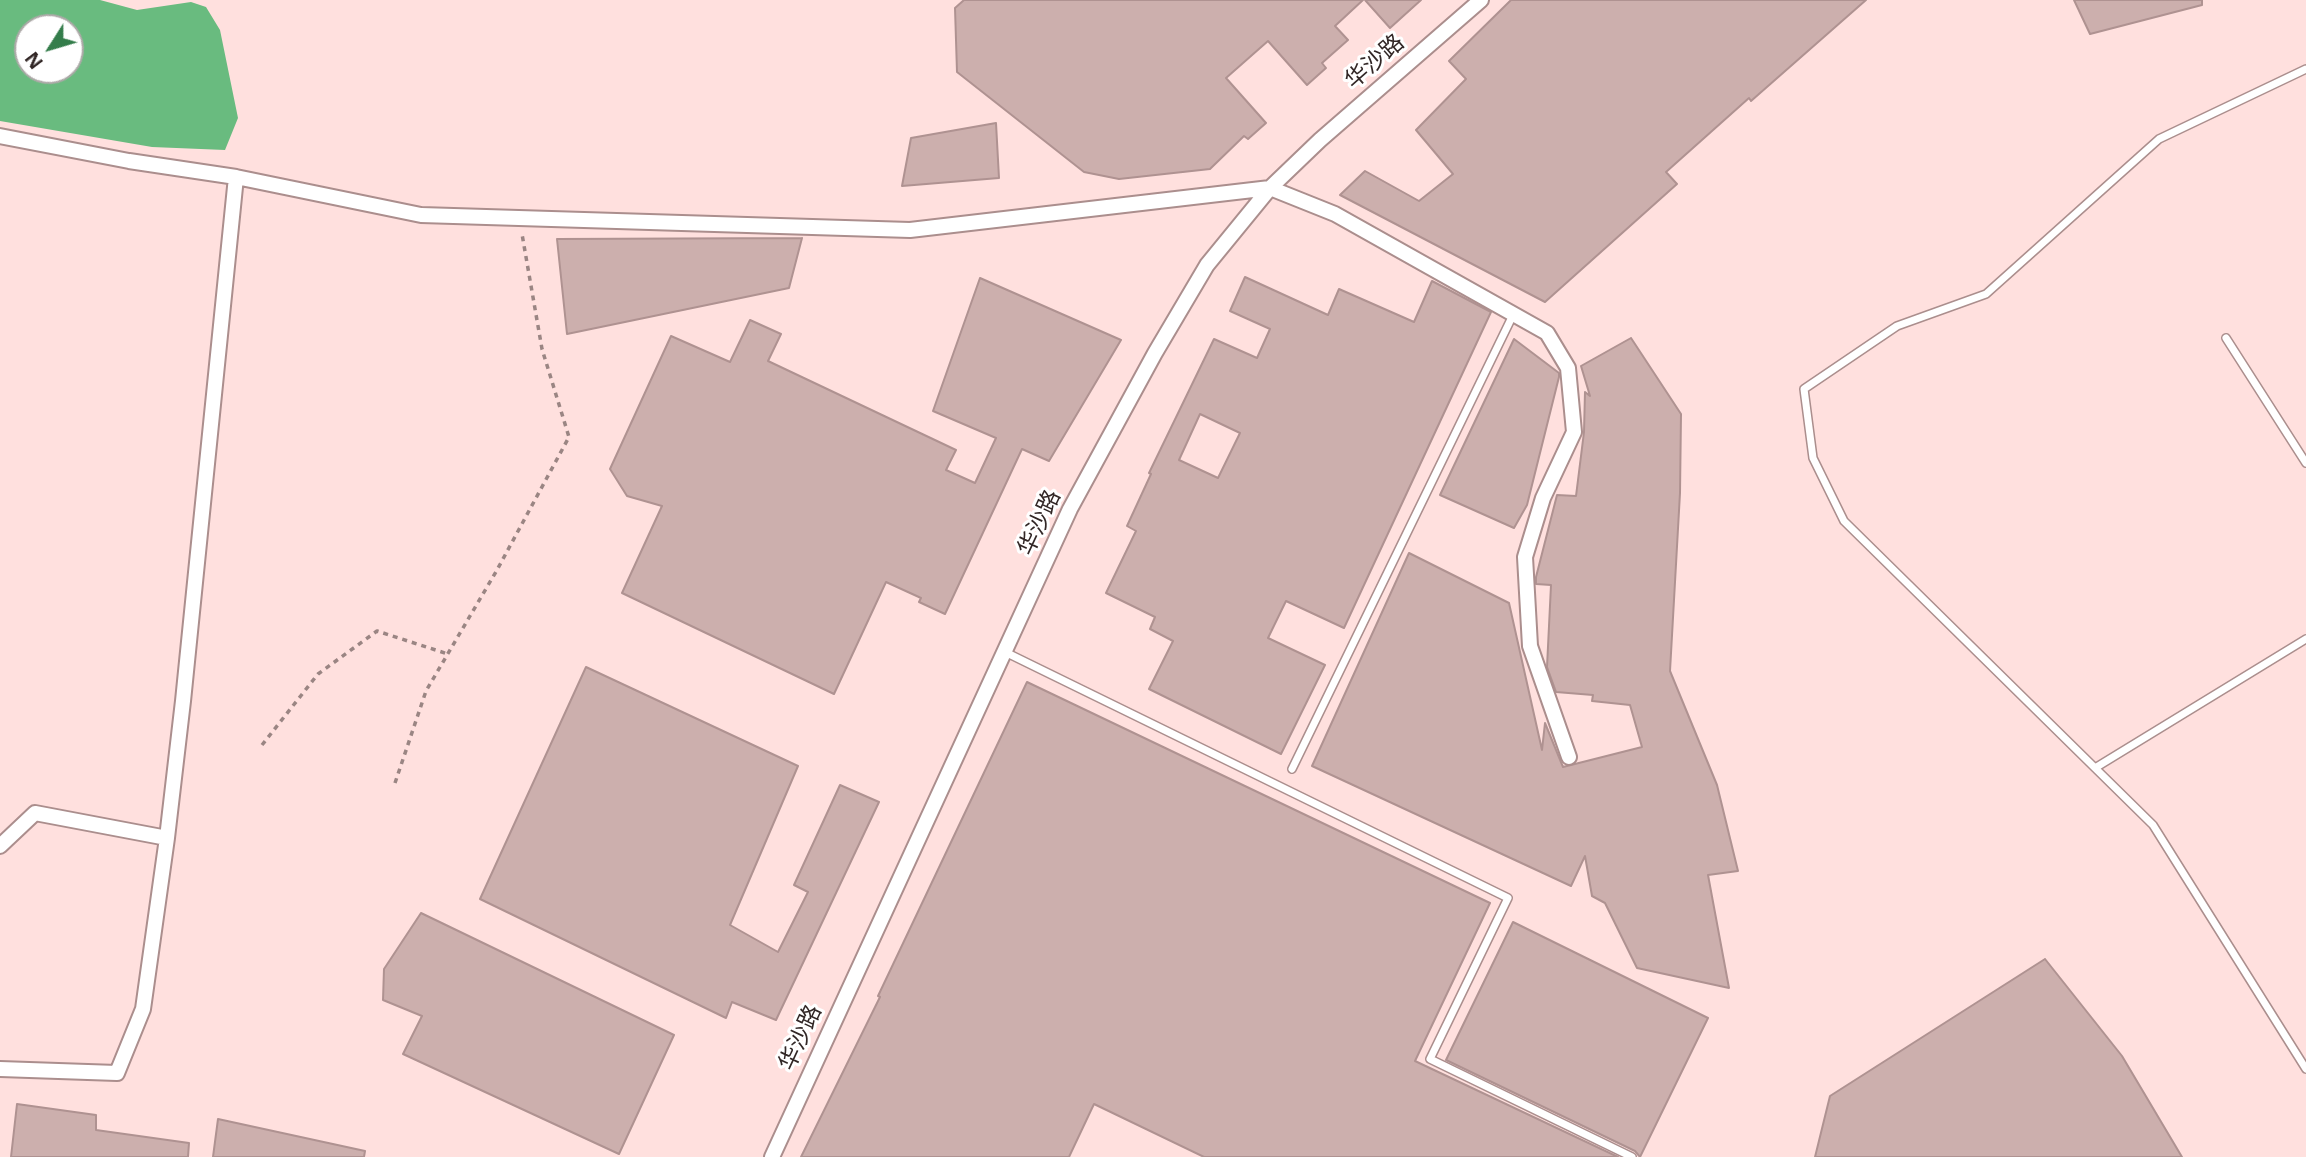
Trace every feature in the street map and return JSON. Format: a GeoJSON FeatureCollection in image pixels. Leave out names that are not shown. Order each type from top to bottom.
{"type":"FeatureCollection","features":[{"type":"Feature","properties":{"kind":"street","name":"华沙路"},"geometry":{"type":"LineString","coordinates":[[772,1157],[1070,509],[1155,353],[1207,265],[1270,188],[1320,140],[1481,0]]}},
{"type":"Feature","properties":{"kind":"street"},"geometry":{"type":"LineString","coordinates":[[0,136],[236,177],[421,215],[910,230],[1270,188],[1335,214],[1547,333],[1568,368],[1574,432],[1543,498],[1525,557],[1530,646],[1569,757]]}},
{"type":"Feature","properties":{"kind":"street"},"geometry":{"type":"LineString","coordinates":[[0,1069],[117,1073],[143,1009],[183,701],[236,177]]}},
{"type":"Feature","properties":{"kind":"street"},"geometry":{"type":"LineString","coordinates":[[0,846],[35,813],[167,838]]}},
{"type":"Feature","properties":{"kind":"lane"},"geometry":{"type":"LineString","coordinates":[[2306,69],[2158,139],[1986,294],[1898,326],[1804,389],[1813,458],[1844,521],[2153,825],[2306,1069]]}},
{"type":"Feature","properties":{"kind":"lane"},"geometry":{"type":"LineString","coordinates":[[1292,769],[1513,314]]}},
{"type":"Feature","properties":{"kind":"lane"},"geometry":{"type":"LineString","coordinates":[[2225,338],[2306,463]]}},
{"type":"Feature","properties":{"kind":"lane"},"geometry":{"type":"LineString","coordinates":[[2095,768],[2306,639]]}},
{"type":"Feature","properties":{"kind":"lane"},"geometry":{"type":"LineString","coordinates":[[1005,652],[1508,898],[1430,1059],[1632,1157]]}},
{"type":"Feature","properties":{"kind":"path"},"geometry":{"type":"LineString","coordinates":[[395,783],[426,691],[497,570],[569,437],[542,349],[519,218]]}},
{"type":"Feature","properties":{"kind":"path"},"geometry":{"type":"LineString","coordinates":[[262,745],[318,674],[377,631],[448,653]]}},
{"type":"Feature","properties":{"kind":"shaded area"},"geometry":{"type":"Polygon","coordinates":[[[0,0],[100,0],[137,10],[191,2],[206,7],[220,30],[238,118],[225,150],[152,147],[0,121],[0,0]]]}},
{"type":"Feature","properties":{"kind":"building"},"geometry":{"type":"Polygon","coordinates":[[[964,0],[1363,0],[1335,26],[1348,40],[1322,63],[1326,68],[1307,85],[1268,41],[1226,78],[1266,123],[1248,139],[1244,136],[1210,169],[1119,179],[1084,172],[957,72],[955,8],[964,0]]]}},
{"type":"Feature","properties":{"kind":"building"},"geometry":{"type":"Polygon","coordinates":[[[1365,0],[1421,0],[1390,28],[1365,0]]]}},
{"type":"Feature","properties":{"kind":"building"},"geometry":{"type":"Polygon","coordinates":[[[1511,0],[1866,0],[1666,172],[1677,184],[1545,302],[1340,195],[1365,171],[1419,201],[1453,174],[1416,130],[1466,79],[1449,61],[1511,0]]]}},
{"type":"Feature","properties":{"kind":"building"},"geometry":{"type":"Polygon","coordinates":[[[2074,0],[2202,0],[2202,5],[2090,34],[2074,0]]]}},
{"type":"Feature","properties":{"kind":"building"},"geometry":{"type":"Polygon","coordinates":[[[996,123],[999,178],[902,186],[911,138],[996,123]]]}},
{"type":"Feature","properties":{"kind":"building"},"geometry":{"type":"Polygon","coordinates":[[[802,238],[789,288],[567,334],[557,239],[802,238]]]}},
{"type":"Feature","properties":{"kind":"building"},"geometry":{"type":"Polygon","coordinates":[[[1245,277],[1328,315],[1339,289],[1414,322],[1432,281],[1491,312],[1344,628],[1286,601],[1268,638],[1325,665],[1281,754],[1149,689],[1173,641],[1150,629],[1155,617],[1106,593],[1136,531],[1127,526],[1151,474],[1149,473],[1214,339],[1257,358],[1270,329],[1230,311],[1245,277]],[[1200,414],[1179,460],[1218,478],[1240,433],[1200,414]]]}},
{"type":"Feature","properties":{"kind":"building"},"geometry":{"type":"Polygon","coordinates":[[[980,278],[1121,340],[1049,461],[1022,449],[945,614],[919,602],[921,598],[886,582],[834,694],[622,593],[662,506],[627,496],[610,469],[671,336],[730,362],[750,320],[781,334],[768,361],[956,450],[946,470],[975,483],[996,438],[933,411],[980,278]]]}},
{"type":"Feature","properties":{"kind":"building"},"geometry":{"type":"Polygon","coordinates":[[[1631,338],[1681,414],[1680,493],[1670,671],[1717,785],[1738,871],[1708,875],[1729,988],[1637,968],[1605,903],[1592,896],[1585,856],[1571,886],[1312,766],[1409,553],[1509,603],[1542,750],[1545,723],[1563,767],[1642,747],[1630,705],[1592,701],[1593,695],[1556,692],[1547,667],[1551,585],[1536,584],[1557,495],[1576,496],[1584,432],[1585,392],[1590,396],[1581,366],[1631,338]]]}},
{"type":"Feature","properties":{"kind":"building"},"geometry":{"type":"Polygon","coordinates":[[[1514,339],[1559,373],[1559,377],[1527,505],[1514,528],[1440,495],[1514,339]]]}},
{"type":"Feature","properties":{"kind":"building"},"geometry":{"type":"Polygon","coordinates":[[[586,667],[798,766],[730,925],[778,952],[808,892],[794,885],[840,785],[879,802],[776,1020],[732,1002],[726,1018],[480,899],[586,667]]]}},
{"type":"Feature","properties":{"kind":"building"},"geometry":{"type":"Polygon","coordinates":[[[1027,682],[1490,903],[1415,1061],[1618,1157],[1204,1157],[1094,1104],[1069,1157],[801,1157],[880,997],[878,996],[1027,682]]]}},
{"type":"Feature","properties":{"kind":"building"},"geometry":{"type":"Polygon","coordinates":[[[421,913],[674,1035],[619,1154],[403,1054],[422,1016],[383,1000],[384,969],[421,913]]]}},
{"type":"Feature","properties":{"kind":"building"},"geometry":{"type":"Polygon","coordinates":[[[1513,922],[1708,1018],[1640,1157],[1635,1151],[1446,1060],[1513,922]]]}},
{"type":"Feature","properties":{"kind":"building"},"geometry":{"type":"Polygon","coordinates":[[[2045,959],[2122,1056],[2182,1157],[1815,1157],[1830,1096],[2045,959]]]}},
{"type":"Feature","properties":{"kind":"building"},"geometry":{"type":"Polygon","coordinates":[[[17,1104],[96,1115],[96,1130],[189,1143],[188,1157],[11,1157],[17,1104]]]}},
{"type":"Feature","properties":{"kind":"building"},"geometry":{"type":"Polygon","coordinates":[[[218,1119],[365,1151],[364,1157],[213,1157],[218,1119]]]}}]}
